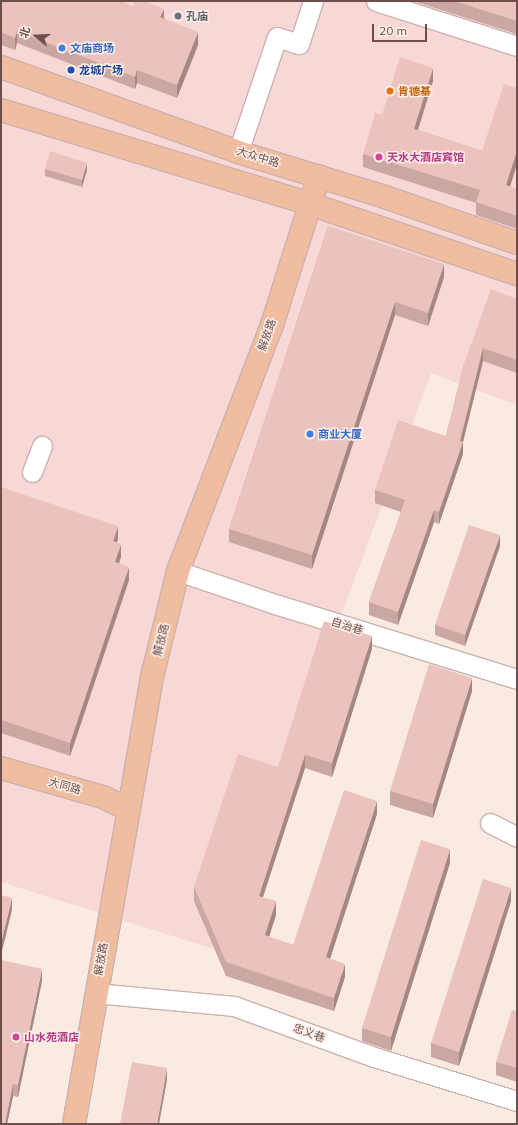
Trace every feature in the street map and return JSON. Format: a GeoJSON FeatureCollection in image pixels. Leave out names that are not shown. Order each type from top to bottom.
{"type":"FeatureCollection","features":[{"type":"Feature","properties":{"kind":"main road","name":"大众中路"},"geometry":{"type":"LineString","coordinates":[[1,67],[238,152],[319,176],[517,242]]}},
{"type":"Feature","properties":{"kind":"main road"},"geometry":{"type":"LineString","coordinates":[[1,110],[310,204],[517,274]]}},
{"type":"Feature","properties":{"kind":"main road","name":"解放路"},"geometry":{"type":"LineString","coordinates":[[74,1124],[95,993],[153,673],[178,571],[272,325],[319,176]]}},
{"type":"Feature","properties":{"kind":"main road","name":"大同路"},"geometry":{"type":"LineString","coordinates":[[1,768],[103,797],[128,809]]}},
{"type":"Feature","properties":{"kind":"street"},"geometry":{"type":"LineString","coordinates":[[238,152],[277,37],[299,44],[313,1]]}},
{"type":"Feature","properties":{"kind":"street"},"geometry":{"type":"LineString","coordinates":[[376,1],[517,46]]}},
{"type":"Feature","properties":{"kind":"street"},"geometry":{"type":"LineString","coordinates":[[32,472],[42,446]]}},
{"type":"Feature","properties":{"kind":"street","name":"自治巷"},"geometry":{"type":"LineString","coordinates":[[178,571],[278,605],[517,679]]}},
{"type":"Feature","properties":{"kind":"street"},"geometry":{"type":"LineString","coordinates":[[490,823],[517,837]]}},
{"type":"Feature","properties":{"kind":"street","name":"忠义巷"},"geometry":{"type":"LineString","coordinates":[[95,993],[234,1006],[374,1057],[517,1101]]}},
{"type":"Feature","properties":{"kind":"shaded area"},"geometry":{"type":"Polygon","coordinates":[[[1,1],[517,1],[517,405],[431,373],[217,950],[1,882],[1,1]]]}},
{"type":"Feature","properties":{"kind":"building","name":"文庙商场"},"geometry":{"type":"Polygon","coordinates":[[[1,1],[120,1],[133,6],[135,1],[144,1],[164,9],[160,17],[198,32],[177,85],[137,70],[135,77],[17,31],[15,38],[1,32],[1,1]]]}},
{"type":"Feature","properties":{"kind":"building"},"geometry":{"type":"Polygon","coordinates":[[[454,1],[517,1],[517,21],[454,1]]]}},
{"type":"Feature","properties":{"kind":"building"},"geometry":{"type":"Polygon","coordinates":[[[400,57],[433,68],[414,129],[482,151],[504,84],[517,88],[517,151],[506,185],[517,189],[517,216],[476,202],[480,190],[363,154],[375,113],[382,115],[400,57]]]}},
{"type":"Feature","properties":{"kind":"building"},"geometry":{"type":"Polygon","coordinates":[[[50,151],[87,163],[82,180],[45,169],[50,151]]]}},
{"type":"Feature","properties":{"kind":"building","name":"商业大厦"},"geometry":{"type":"Polygon","coordinates":[[[328,226],[444,264],[428,313],[395,302],[312,555],[229,529],[328,226]]]}},
{"type":"Feature","properties":{"kind":"building"},"geometry":{"type":"Polygon","coordinates":[[[491,289],[517,299],[517,360],[483,348],[460,441],[463,442],[439,512],[434,510],[398,612],[369,602],[405,500],[375,490],[398,420],[446,436],[464,364],[491,289]]]}},
{"type":"Feature","properties":{"kind":"building"},"geometry":{"type":"Polygon","coordinates":[[[1,487],[118,526],[113,541],[121,544],[115,562],[129,567],[70,743],[1,720],[1,487]]]}},
{"type":"Feature","properties":{"kind":"building"},"geometry":{"type":"Polygon","coordinates":[[[469,525],[500,535],[465,635],[435,625],[469,525]]]}},
{"type":"Feature","properties":{"kind":"building"},"geometry":{"type":"Polygon","coordinates":[[[324,621],[372,636],[332,763],[305,755],[259,896],[276,901],[265,935],[293,945],[344,790],[377,801],[326,957],[345,964],[334,998],[226,962],[194,887],[238,754],[278,767],[324,621]]]}},
{"type":"Feature","properties":{"kind":"building"},"geometry":{"type":"Polygon","coordinates":[[[429,664],[472,678],[433,804],[390,791],[429,664]]]}},
{"type":"Feature","properties":{"kind":"building"},"geometry":{"type":"Polygon","coordinates":[[[421,840],[450,849],[391,1037],[362,1028],[421,840]]]}},
{"type":"Feature","properties":{"kind":"building"},"geometry":{"type":"Polygon","coordinates":[[[483,879],[511,888],[459,1052],[431,1043],[483,879]]]}},
{"type":"Feature","properties":{"kind":"building"},"geometry":{"type":"Polygon","coordinates":[[[1,895],[12,898],[1,943],[1,895]]]}},
{"type":"Feature","properties":{"kind":"building","name":"山水苑酒店"},"geometry":{"type":"Polygon","coordinates":[[[1,960],[42,969],[18,1085],[13,1084],[5,1124],[1,1124],[1,960]]]}},
{"type":"Feature","properties":{"kind":"building"},"geometry":{"type":"Polygon","coordinates":[[[512,1010],[517,1011],[517,1068],[496,1062],[512,1010]]]}},
{"type":"Feature","properties":{"kind":"building"},"geometry":{"type":"Polygon","coordinates":[[[132,1062],[167,1068],[157,1124],[120,1124],[132,1062]]]}},
{"type":"Feature","properties":{"kind":"place","name":"孔庙"},"geometry":{"type":"Point","coordinates":[178,16]}},
{"type":"Feature","properties":{"kind":"place","name":"文庙商场"},"geometry":{"type":"Point","coordinates":[62,48]}},
{"type":"Feature","properties":{"kind":"place","name":"龙城广场"},"geometry":{"type":"Point","coordinates":[71,70]}},
{"type":"Feature","properties":{"kind":"place","name":"肯德基"},"geometry":{"type":"Point","coordinates":[390,91]}},
{"type":"Feature","properties":{"kind":"place","name":"天水大酒店宾馆"},"geometry":{"type":"Point","coordinates":[379,157]}},
{"type":"Feature","properties":{"kind":"place","name":"商业大厦"},"geometry":{"type":"Point","coordinates":[310,434]}},
{"type":"Feature","properties":{"kind":"place","name":"山水苑酒店"},"geometry":{"type":"Point","coordinates":[16,1037]}}]}
